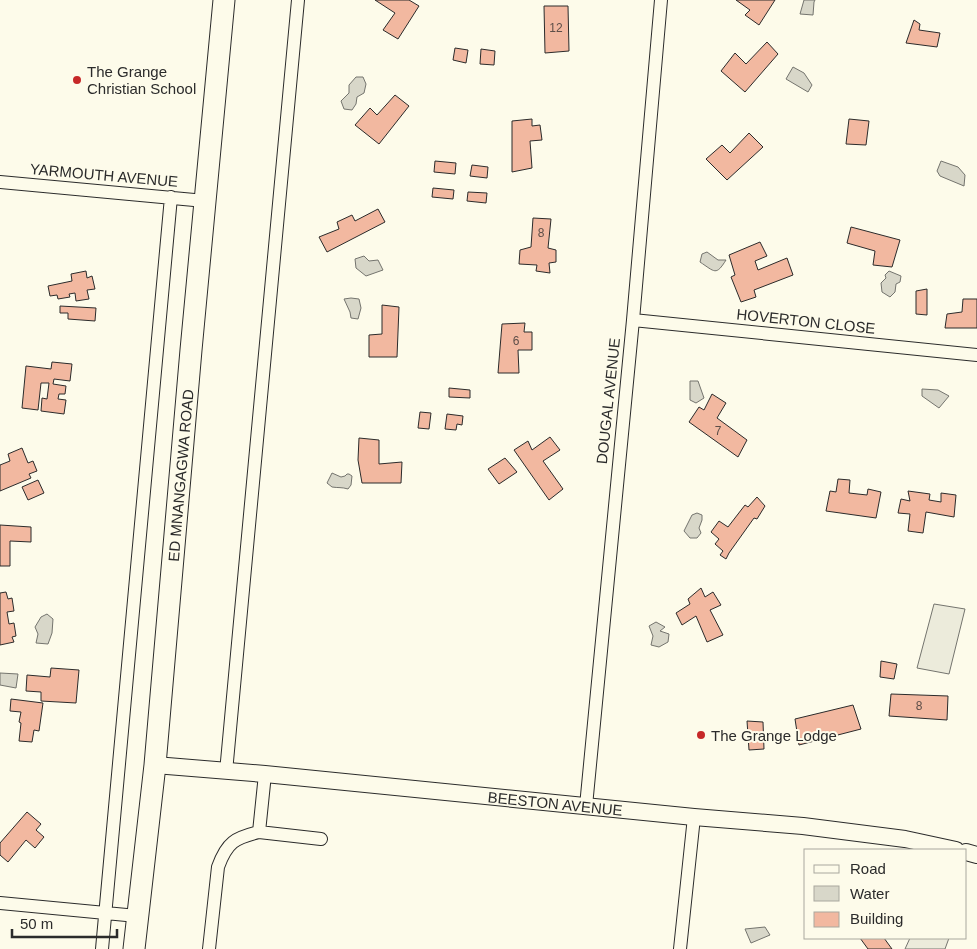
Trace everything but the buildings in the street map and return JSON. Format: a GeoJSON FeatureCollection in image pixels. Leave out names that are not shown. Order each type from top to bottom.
{"type":"FeatureCollection","features":[{"type":"Feature","properties":{"kind":"highway","name":"ED MNANGAGWA ROAD"},"geometry":{"type":"LineString","coordinates":[[134,949],[155,765],[224,0]]}},
{"type":"Feature","properties":{"kind":"street"},"geometry":{"type":"LineString","coordinates":[[226,772],[298,0]]}},
{"type":"Feature","properties":{"kind":"street","name":"DOUGAL AVENUE"},"geometry":{"type":"LineString","coordinates":[[586,806],[661,0]]}},
{"type":"Feature","properties":{"kind":"street","name":"YARMOUTH AVENUE"},"geometry":{"type":"LineString","coordinates":[[0,182],[206,201]]}},
{"type":"Feature","properties":{"kind":"street"},"geometry":{"type":"LineString","coordinates":[[102,949],[171,197]]}},
{"type":"Feature","properties":{"kind":"street","name":"HOVERTON CLOSE"},"geometry":{"type":"LineString","coordinates":[[632,320],[977,355]]}},
{"type":"Feature","properties":{"kind":"street","name":"BEESTON AVENUE"},"geometry":{"type":"LineString","coordinates":[[155,765],[803,826],[905,839],[951,849]]}},
{"type":"Feature","properties":{"kind":"street"},"geometry":{"type":"LineString","coordinates":[[260,832],[264,774]]}},
{"type":"Feature","properties":{"kind":"street"},"geometry":{"type":"LineString","coordinates":[[680,949],[694,817]]}},
{"type":"Feature","properties":{"kind":"street"},"geometry":{"type":"LineString","coordinates":[[209,949],[218,867],[228,847],[234,841],[242,836],[260,832],[321,839]]}},
{"type":"Feature","properties":{"kind":"street"},"geometry":{"type":"LineString","coordinates":[[0,903],[137,916]]}},
{"type":"Feature","properties":{"kind":"shaded area"},"geometry":{"type":"Polygon","coordinates":[[[934,604],[965,609],[949,674],[917,668],[934,604]]]}},
{"type":"Feature","properties":{"kind":"shaded area"},"geometry":{"type":"Polygon","coordinates":[[[910,939],[949,939],[945,949],[905,949],[910,939]]]}},
{"type":"Feature","properties":{"kind":"water"},"geometry":{"type":"Polygon","coordinates":[[[804,0],[815,0],[813,15],[800,14],[804,0]]]}},
{"type":"Feature","properties":{"kind":"water"},"geometry":{"type":"Polygon","coordinates":[[[793,67],[804,73],[812,85],[808,92],[786,79],[793,67]]]}},
{"type":"Feature","properties":{"kind":"water"},"geometry":{"type":"Polygon","coordinates":[[[356,77],[363,77],[366,84],[364,93],[357,97],[356,104],[352,110],[344,109],[341,101],[349,93],[349,85],[356,77]]]}},
{"type":"Feature","properties":{"kind":"water"},"geometry":{"type":"Polygon","coordinates":[[[941,161],[958,167],[965,175],[964,186],[940,176],[937,171],[941,161]]]}},
{"type":"Feature","properties":{"kind":"water"},"geometry":{"type":"Polygon","coordinates":[[[707,252],[718,260],[726,260],[715,271],[700,262],[702,254],[707,252]]]}},
{"type":"Feature","properties":{"kind":"water"},"geometry":{"type":"Polygon","coordinates":[[[364,256],[369,261],[378,260],[383,270],[366,276],[356,268],[355,259],[364,256]]]}},
{"type":"Feature","properties":{"kind":"water"},"geometry":{"type":"Polygon","coordinates":[[[889,271],[901,276],[900,282],[896,284],[895,292],[890,297],[882,292],[881,283],[889,271]]]}},
{"type":"Feature","properties":{"kind":"water"},"geometry":{"type":"Polygon","coordinates":[[[344,299],[359,299],[361,308],[358,319],[351,318],[344,299]]]}},
{"type":"Feature","properties":{"kind":"water"},"geometry":{"type":"Polygon","coordinates":[[[690,381],[698,381],[704,398],[696,403],[690,400],[690,381]]]}},
{"type":"Feature","properties":{"kind":"water"},"geometry":{"type":"Polygon","coordinates":[[[922,389],[938,390],[949,396],[939,408],[922,396],[922,389]]]}},
{"type":"Feature","properties":{"kind":"water"},"geometry":{"type":"Polygon","coordinates":[[[332,473],[341,477],[347,474],[352,476],[351,485],[348,489],[332,487],[327,483],[332,473]]]}},
{"type":"Feature","properties":{"kind":"water"},"geometry":{"type":"Polygon","coordinates":[[[697,513],[702,515],[699,528],[701,533],[697,538],[690,538],[684,531],[692,515],[697,513]]]}},
{"type":"Feature","properties":{"kind":"water"},"geometry":{"type":"Polygon","coordinates":[[[47,614],[53,619],[52,633],[48,644],[36,643],[38,634],[35,627],[41,617],[47,614]]]}},
{"type":"Feature","properties":{"kind":"water"},"geometry":{"type":"Polygon","coordinates":[[[656,622],[665,627],[660,631],[669,634],[668,642],[659,647],[651,645],[653,636],[649,626],[656,622]]]}},
{"type":"Feature","properties":{"kind":"water"},"geometry":{"type":"Polygon","coordinates":[[[0,673],[18,674],[16,688],[0,685],[0,673]]]}},
{"type":"Feature","properties":{"kind":"water"},"geometry":{"type":"Polygon","coordinates":[[[765,927],[770,935],[751,943],[745,929],[765,927]]]}},
{"type":"Feature","properties":{"kind":"place","name":"The Grange Christian School"},"geometry":{"type":"Point","coordinates":[77,80]}},
{"type":"Feature","properties":{"kind":"place","name":"The Grange Lodge"},"geometry":{"type":"Point","coordinates":[701,735]}}]}
